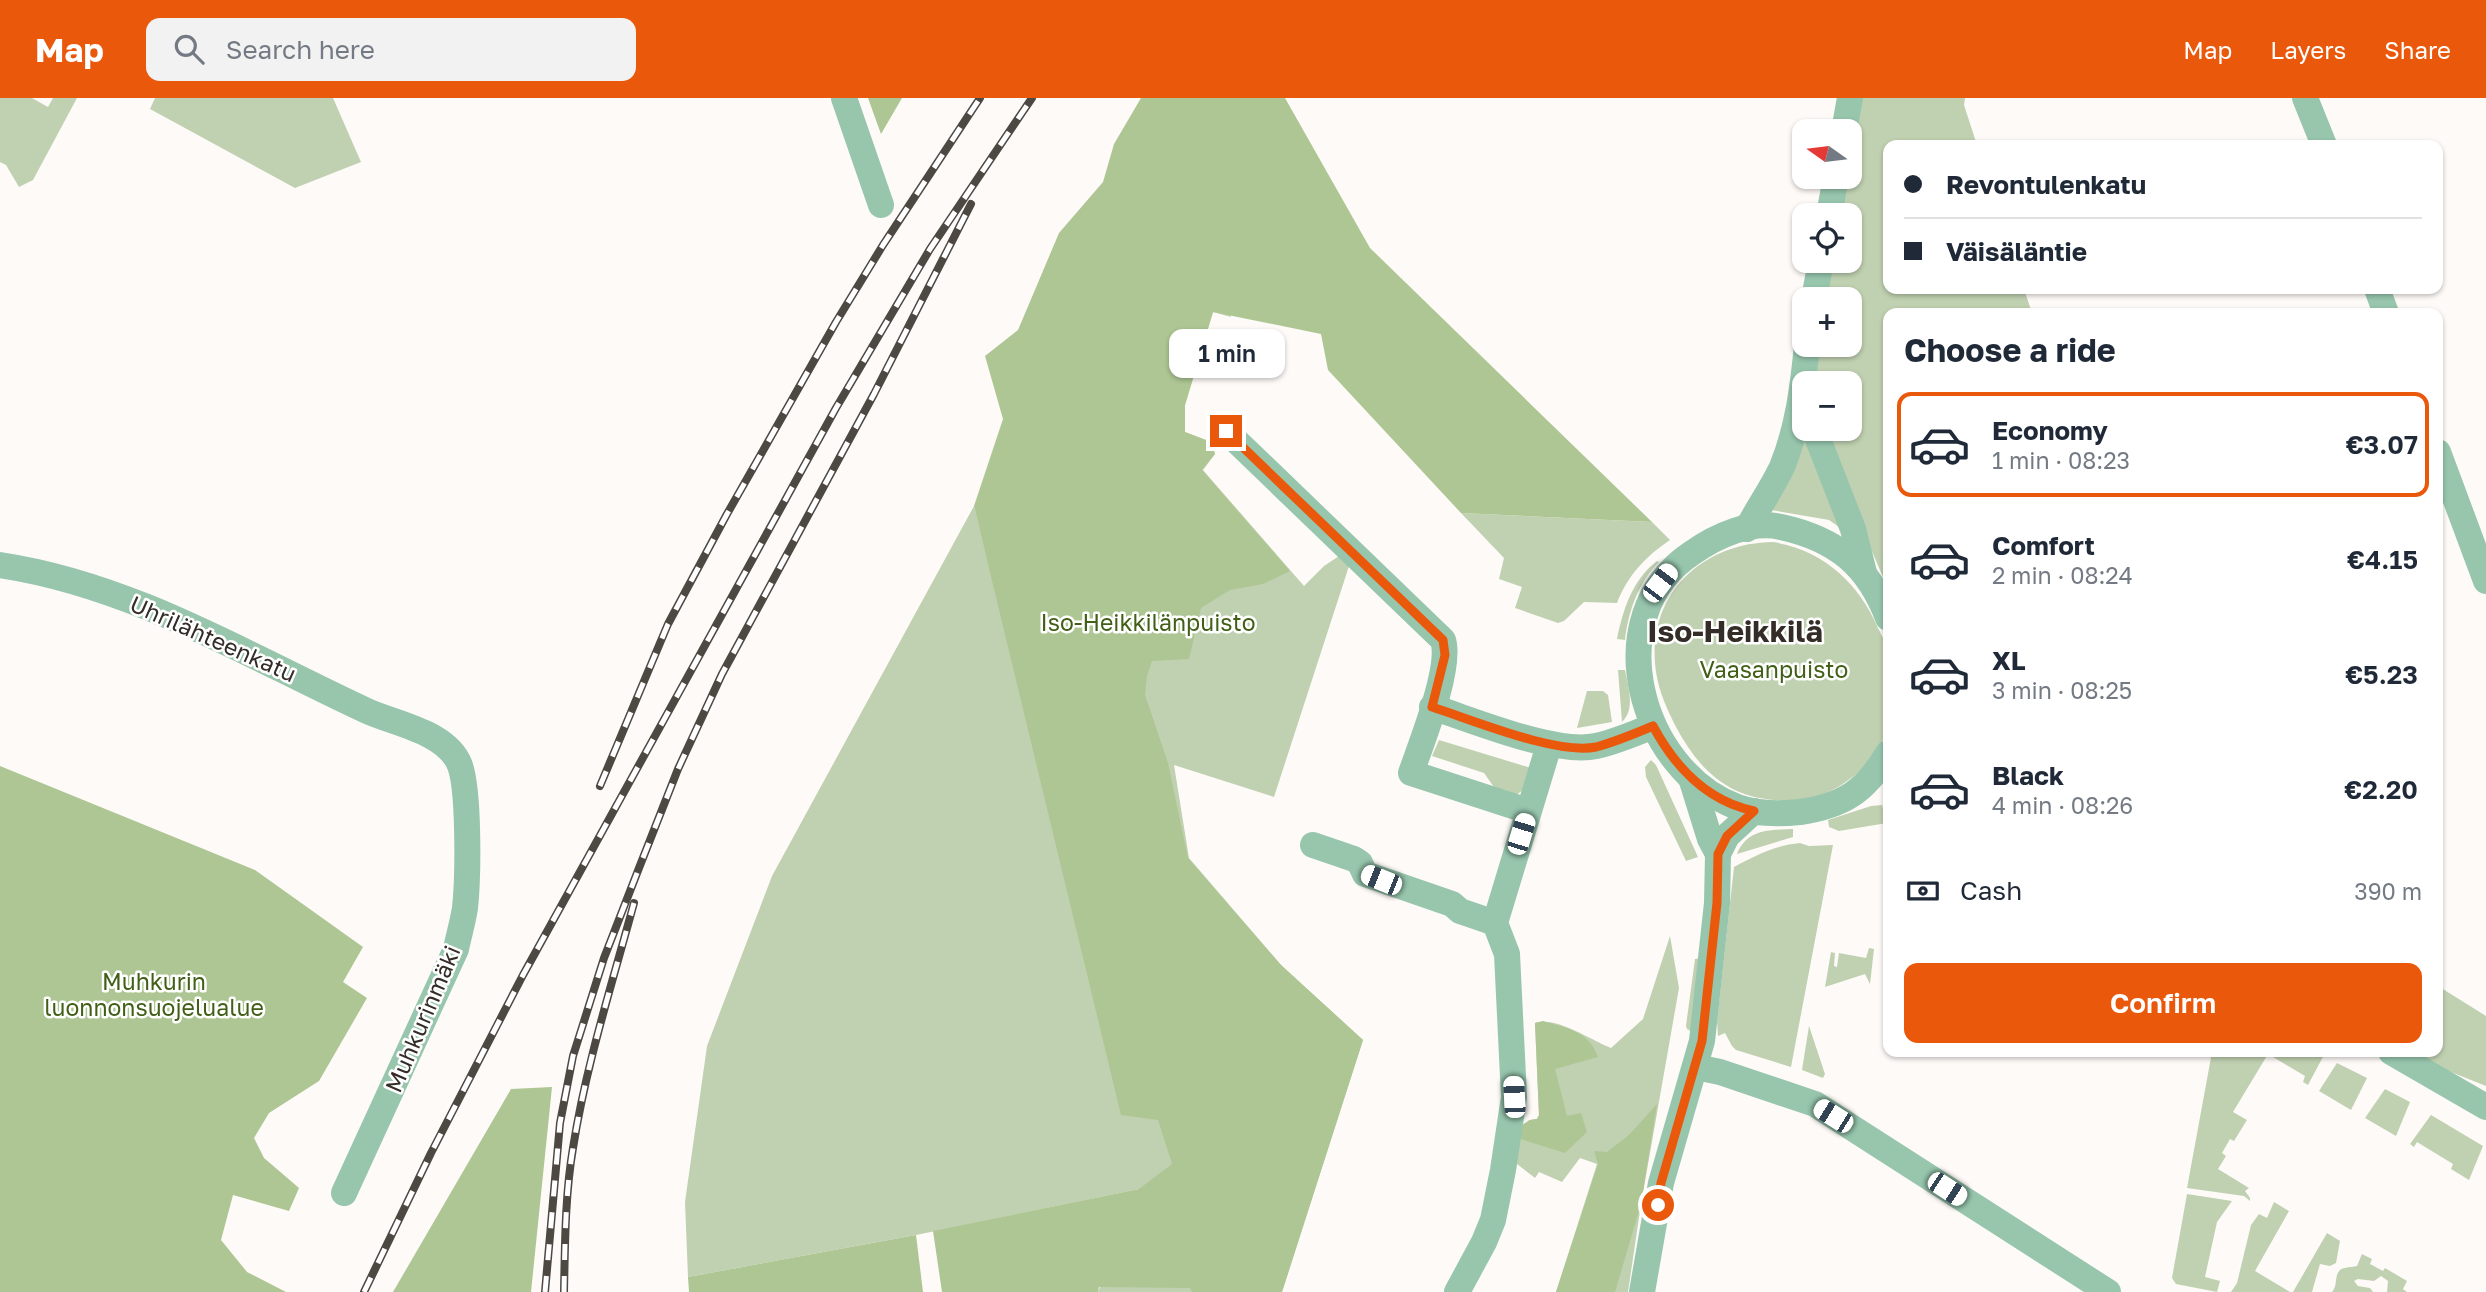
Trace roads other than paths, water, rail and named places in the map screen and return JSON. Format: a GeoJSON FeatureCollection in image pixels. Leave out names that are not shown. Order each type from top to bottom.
{"type":"FeatureCollection","features":[{"type":"Feature","properties":{"kind":"street"},"geometry":{"type":"LineString","coordinates":[[845,98],[881,205]]}},
{"type":"Feature","properties":{"kind":"street"},"geometry":{"type":"LineString","coordinates":[[1846,119],[1850,98]]}},
{"type":"Feature","properties":{"kind":"street"},"geometry":{"type":"LineString","coordinates":[[2305,98],[2322,140]]}},
{"type":"Feature","properties":{"kind":"street"},"geometry":{"type":"LineString","coordinates":[[1226,431],[1443,640],[1445,655],[1411,773],[1528,811]]}},
{"type":"Feature","properties":{"kind":"street"},"geometry":{"type":"LineString","coordinates":[[1746,528],[1782,467],[1792,435]]}},
{"type":"Feature","properties":{"kind":"street"},"geometry":{"type":"LineString","coordinates":[[1819,441],[1853,529],[1865,575],[1883,609]]}},
{"type":"Feature","properties":{"kind":"street"},"geometry":{"type":"LineString","coordinates":[[2443,465],[2486,581]]}},
{"type":"Feature","properties":{"kind":"street"},"geometry":{"type":"LineString","coordinates":[[1865,575],[1842,551],[1806,534],[1765,525],[1746,528],[1715,539],[1686,556],[1670,571],[1651,600],[1642,625],[1639,654],[1644,701],[1653,726],[1672,758],[1691,778],[1726,802],[1754,811],[1784,813],[1826,808],[1860,790],[1883,760]]}},
{"type":"Feature","properties":{"kind":"street","name":"Uhrilähteenkatu"},"geometry":{"type":"LineString","coordinates":[[0,565],[53,577],[155,610],[248,652],[369,712],[420,732]]}},
{"type":"Feature","properties":{"kind":"street"},"geometry":{"type":"LineString","coordinates":[[1432,707],[1549,745],[1571,748],[1594,747],[1653,726]]}},
{"type":"Feature","properties":{"kind":"street","name":"Muhkurinmäki"},"geometry":{"type":"LineString","coordinates":[[344,1193],[456,949],[465,910],[465,786],[460,763],[450,747],[420,732]]}},
{"type":"Feature","properties":{"kind":"street"},"geometry":{"type":"LineString","coordinates":[[1457,1292],[1493,1220],[1514,1097],[1507,954],[1495,923],[1549,745]]}},
{"type":"Feature","properties":{"kind":"street"},"geometry":{"type":"LineString","coordinates":[[1691,778],[1710,839],[1718,854]]}},
{"type":"Feature","properties":{"kind":"street"},"geometry":{"type":"LineString","coordinates":[[1860,790],[1883,790]]}},
{"type":"Feature","properties":{"kind":"street"},"geometry":{"type":"LineString","coordinates":[[1642,1292],[1661,1183],[1702,1041],[1717,903],[1718,854],[1727,836],[1754,811]]}},
{"type":"Feature","properties":{"kind":"street"},"geometry":{"type":"LineString","coordinates":[[1313,845],[1354,859],[1360,863],[1365,874],[1452,904],[1460,911],[1495,923]]}},
{"type":"Feature","properties":{"kind":"street"},"geometry":{"type":"LineString","coordinates":[[2399,1057],[2486,1107]]}},
{"type":"Feature","properties":{"kind":"street"},"geometry":{"type":"LineString","coordinates":[[1696,1068],[1720,1072],[1815,1104],[2108,1292]]}},
{"type":"Feature","properties":{"kind":"railway"},"geometry":{"type":"LineString","coordinates":[[600,786],[668,624],[727,514],[836,322],[883,245],[980,98]]}},
{"type":"Feature","properties":{"kind":"railway"},"geometry":{"type":"LineString","coordinates":[[364,1292],[431,1153],[523,975],[836,408],[930,249],[1032,98]]}},
{"type":"Feature","properties":{"kind":"railway"},"geometry":{"type":"LineString","coordinates":[[545,1292],[560,1123],[573,1056],[604,958],[639,868],[678,769],[722,674],[874,394],[971,204]]}},
{"type":"Feature","properties":{"kind":"railway"},"geometry":{"type":"LineString","coordinates":[[564,1292],[568,1184],[578,1117],[634,903]]}},
{"type":"Feature","properties":{"kind":"district","name":"Iso-Heikkilä"},"geometry":{"type":"Point","coordinates":[1735,632]}},
{"type":"Feature","properties":{"kind":"park label","name":"Iso-Heikkilänpuisto"},"geometry":{"type":"Point","coordinates":[1148,623]}},
{"type":"Feature","properties":{"kind":"park label","name":"Vaasanpuisto"},"geometry":{"type":"Point","coordinates":[1774,670]}},
{"type":"Feature","properties":{"kind":"park label","name":"Muhkurin luonnonsuojelualue"},"geometry":{"type":"Point","coordinates":[154,995]}}]}
